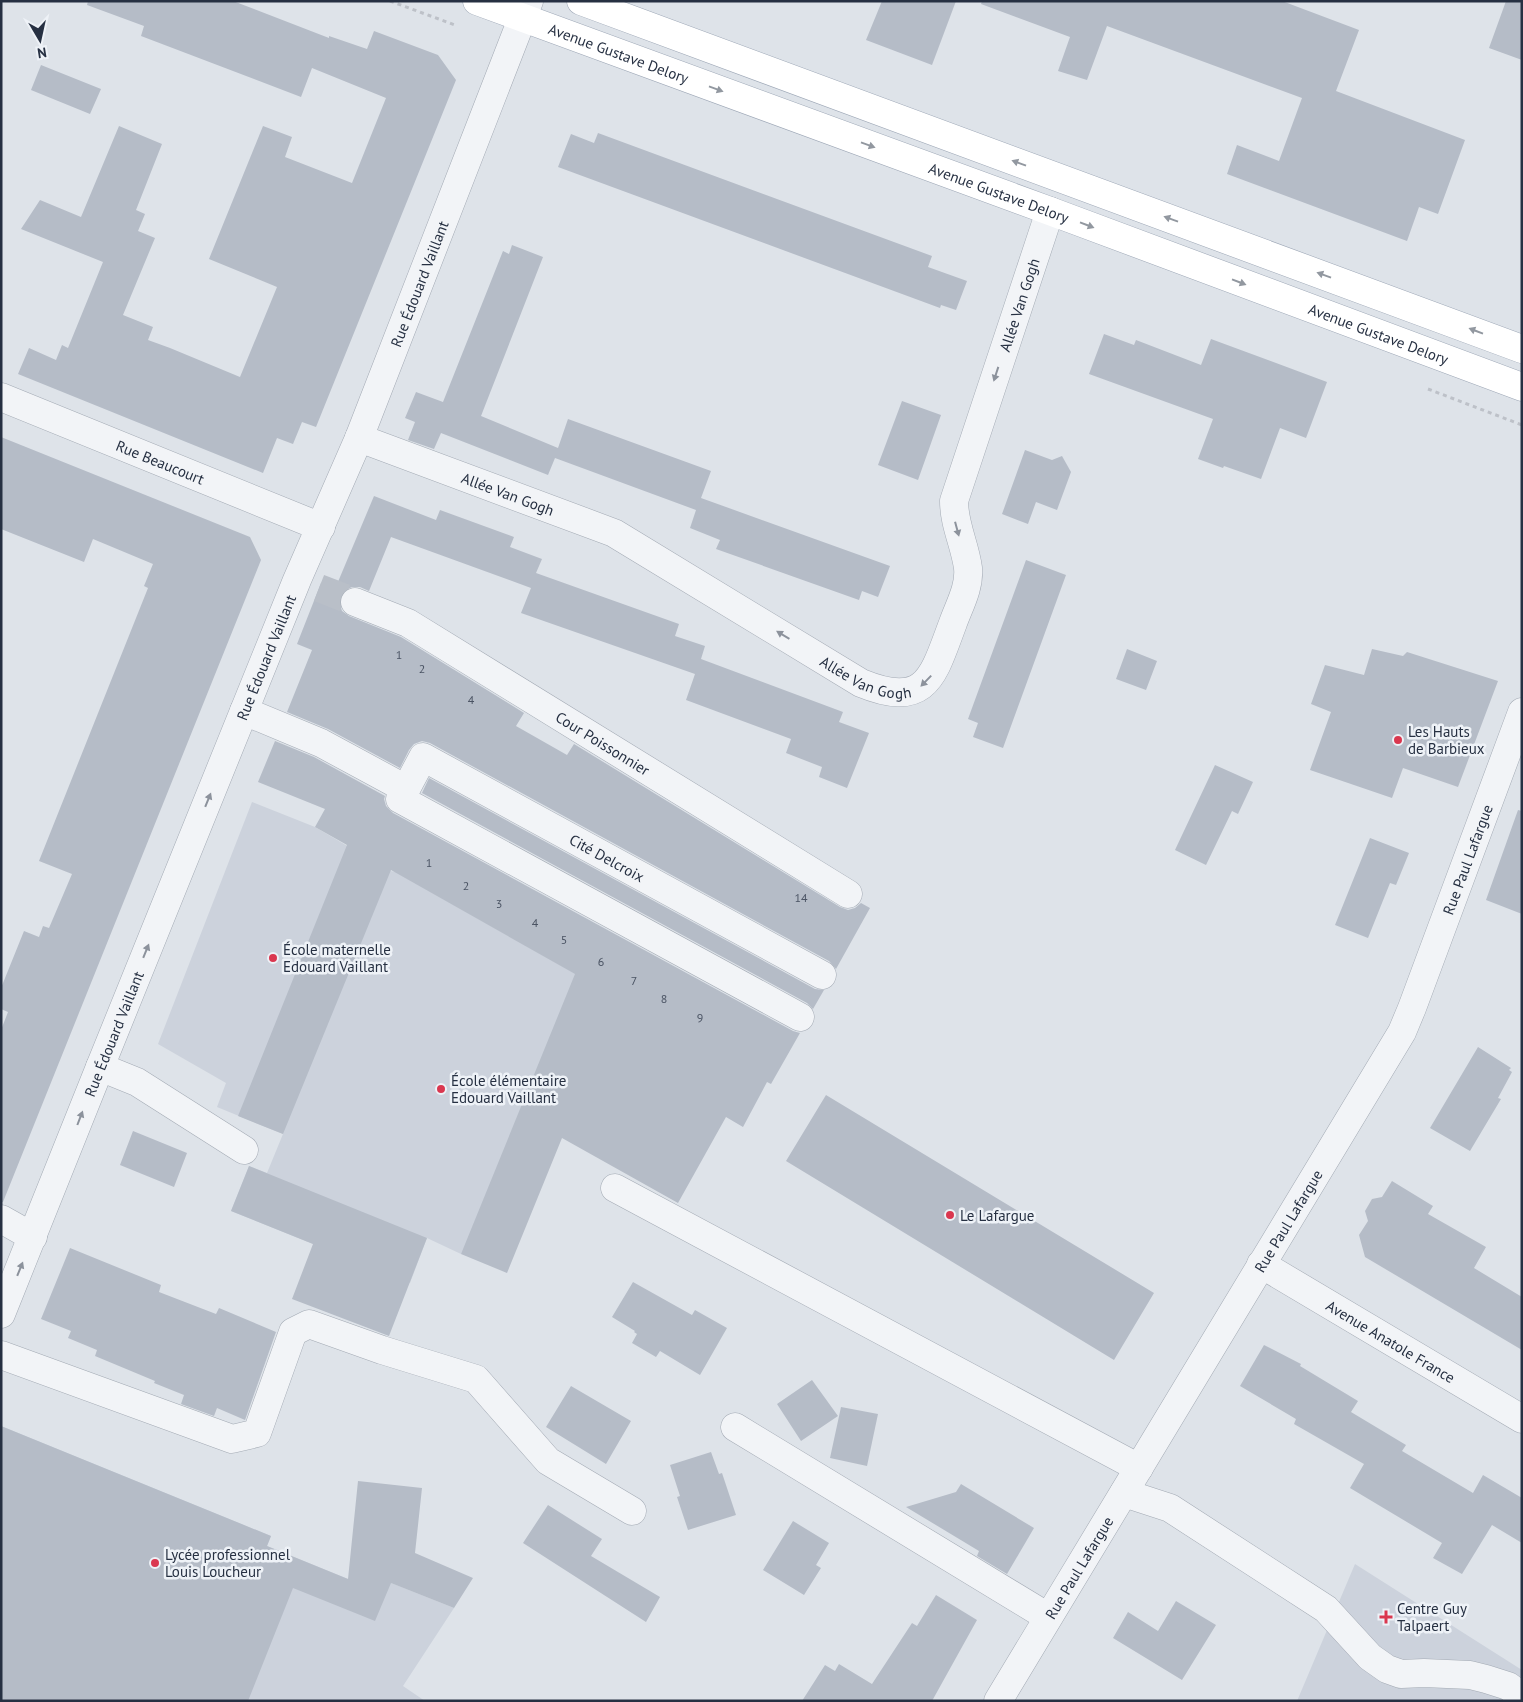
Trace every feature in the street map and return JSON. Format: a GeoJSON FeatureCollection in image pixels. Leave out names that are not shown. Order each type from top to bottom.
{"type":"FeatureCollection","features":[{"type":"Feature","properties":{"kind":"main road","name":"Avenue Gustave Delory"},"geometry":{"type":"LineString","coordinates":[[477,1],[525,10],[1050,211],[1522,387]]}},
{"type":"Feature","properties":{"kind":"main road"},"geometry":{"type":"LineString","coordinates":[[581,1],[1522,349]]}},
{"type":"Feature","properties":{"kind":"street","name":"Rue Édouard Vaillant"},"geometry":{"type":"LineString","coordinates":[[1,1314],[244,711],[308,584],[321,527],[359,438],[525,10]]}},
{"type":"Feature","properties":{"kind":"street","name":"Allée Van Gogh"},"geometry":{"type":"LineString","coordinates":[[359,438],[614,533],[861,683],[881,691],[907,692],[920,687],[930,678],[939,662],[967,585],[968,568],[954,515],[954,501],[1050,211]]}},
{"type":"Feature","properties":{"kind":"street","name":"Rue Beaucourt"},"geometry":{"type":"LineString","coordinates":[[1,397],[321,527]]}},
{"type":"Feature","properties":{"kind":"street","name":"Cour Poissonnier"},"geometry":{"type":"LineString","coordinates":[[354,602],[408,623],[848,894]]}},
{"type":"Feature","properties":{"kind":"street"},"geometry":{"type":"LineString","coordinates":[[244,711],[321,743],[406,789],[400,799],[800,1017]]}},
{"type":"Feature","properties":{"kind":"street","name":"Rue Paul Lafargue"},"geometry":{"type":"LineString","coordinates":[[998,1701],[1402,1032],[1522,712]]}},
{"type":"Feature","properties":{"kind":"street","name":"Cité Delcroix"},"geometry":{"type":"LineString","coordinates":[[406,789],[423,758],[822,975]]}},
{"type":"Feature","properties":{"kind":"street"},"geometry":{"type":"LineString","coordinates":[[100,1067],[137,1082],[244,1150]]}},
{"type":"Feature","properties":{"kind":"street"},"geometry":{"type":"LineString","coordinates":[[615,1188],[1139,1468]]}},
{"type":"Feature","properties":{"kind":"street"},"geometry":{"type":"LineString","coordinates":[[1,1219],[33,1237]]}},
{"type":"Feature","properties":{"kind":"street","name":"Avenue Anatole France"},"geometry":{"type":"LineString","coordinates":[[1261,1264],[1522,1419]]}},
{"type":"Feature","properties":{"kind":"street"},"geometry":{"type":"LineString","coordinates":[[1,1355],[232,1439],[257,1433],[293,1332],[309,1324],[382,1350],[476,1379],[548,1461],[632,1511]]}},
{"type":"Feature","properties":{"kind":"street"},"geometry":{"type":"LineString","coordinates":[[735,1427],[1048,1617]]}},
{"type":"Feature","properties":{"kind":"street"},"geometry":{"type":"LineString","coordinates":[[1124,1493],[1170,1508],[1326,1609],[1370,1657],[1387,1669],[1401,1674],[1470,1675],[1486,1678],[1508,1686],[1522,1696]]}},
{"type":"Feature","properties":{"kind":"shaded area","name":"École élémentaire Edouard Vaillant"},"geometry":{"type":"Polygon","coordinates":[[[252,802],[315,827],[618,998],[461,1254],[427,1238],[410,1283],[231,1211],[249,1166],[267,1173],[283,1134],[217,1107],[226,1083],[158,1044],[252,802]]]}},
{"type":"Feature","properties":{"kind":"shaded area","name":"Lycée professionnel Louis Loucheur"},"geometry":{"type":"Polygon","coordinates":[[[1,1426],[271,1536],[267,1546],[380,1592],[384,1580],[454,1608],[403,1686],[425,1701],[1,1701],[1,1426]]]}},
{"type":"Feature","properties":{"kind":"shaded area","name":"Centre Guy Talpaert"},"geometry":{"type":"Polygon","coordinates":[[[1355,1564],[1522,1670],[1522,1701],[1297,1701],[1355,1564]]]}},
{"type":"Feature","properties":{"kind":"building"},"geometry":{"type":"Polygon","coordinates":[[[88,1],[233,1],[329,38],[329,36],[367,49],[374,31],[438,55],[456,80],[316,427],[302,422],[293,444],[277,438],[263,473],[18,374],[29,348],[56,360],[62,345],[68,348],[103,262],[21,229],[40,200],[81,217],[119,126],[162,144],[136,210],[145,214],[138,231],[155,238],[123,315],[153,327],[148,340],[240,377],[277,287],[209,259],[263,126],[292,137],[285,157],[352,183],[386,98],[312,68],[301,97],[141,36],[144,26],[87,5],[88,1]]]}},
{"type":"Feature","properties":{"kind":"building"},"geometry":{"type":"Polygon","coordinates":[[[882,1],[956,1],[932,65],[866,40],[882,1]]]}},
{"type":"Feature","properties":{"kind":"building"},"geometry":{"type":"Polygon","coordinates":[[[982,1],[1282,1],[1359,30],[1336,91],[1465,140],[1438,214],[1419,207],[1407,241],[1227,174],[1237,145],[1279,161],[1302,98],[1107,26],[1087,80],[1058,71],[1070,37],[981,4],[982,1]]]}},
{"type":"Feature","properties":{"kind":"building"},"geometry":{"type":"Polygon","coordinates":[[[1506,1],[1522,1],[1522,60],[1489,48],[1506,1]]]}},
{"type":"Feature","properties":{"kind":"building"},"geometry":{"type":"Polygon","coordinates":[[[41,65],[101,89],[90,114],[31,90],[41,65]]]}},
{"type":"Feature","properties":{"kind":"building"},"geometry":{"type":"Polygon","coordinates":[[[598,133],[932,256],[928,267],[967,281],[956,310],[941,305],[940,308],[558,167],[571,134],[594,143],[598,133]]]}},
{"type":"Feature","properties":{"kind":"building"},"geometry":{"type":"Polygon","coordinates":[[[512,245],[543,257],[481,416],[558,448],[568,419],[711,471],[701,498],[890,566],[878,597],[862,591],[859,600],[716,549],[720,540],[690,528],[696,510],[555,458],[548,475],[441,433],[434,449],[408,440],[415,422],[405,418],[416,392],[443,402],[503,251],[509,254],[512,245]]]}},
{"type":"Feature","properties":{"kind":"building"},"geometry":{"type":"Polygon","coordinates":[[[1104,334],[1134,345],[1136,340],[1201,365],[1211,339],[1327,382],[1306,438],[1280,428],[1261,479],[1198,459],[1213,419],[1089,374],[1104,334]]]}},
{"type":"Feature","properties":{"kind":"building"},"geometry":{"type":"Polygon","coordinates":[[[902,401],[941,415],[918,480],[878,465],[902,401]]]}},
{"type":"Feature","properties":{"kind":"building"},"geometry":{"type":"Polygon","coordinates":[[[1,437],[250,537],[261,560],[3,1202],[1,1202],[1,1030],[8,1012],[1,1009],[1,988],[24,931],[39,937],[43,926],[49,928],[72,874],[39,861],[148,588],[144,586],[153,564],[93,539],[84,562],[1,529],[1,437]]]}},
{"type":"Feature","properties":{"kind":"building"},"geometry":{"type":"Polygon","coordinates":[[[1025,450],[1052,460],[1062,456],[1071,472],[1057,510],[1036,502],[1028,524],[1002,514],[1025,450]]]}},
{"type":"Feature","properties":{"kind":"building"},"geometry":{"type":"Polygon","coordinates":[[[374,496],[436,520],[440,510],[514,537],[510,547],[542,559],[536,573],[679,624],[675,636],[705,646],[701,659],[843,712],[839,722],[869,733],[847,788],[819,777],[822,767],[786,753],[791,739],[686,700],[695,674],[521,613],[531,588],[391,537],[369,591],[360,587],[352,587],[345,590],[340,597],[342,611],[349,616],[401,637],[524,713],[516,726],[567,755],[574,744],[840,907],[848,910],[855,908],[861,903],[870,908],[836,969],[829,961],[430,743],[422,741],[414,744],[400,768],[328,729],[287,712],[312,650],[297,644],[321,583],[335,589],[374,496]]]}},
{"type":"Feature","properties":{"kind":"building"},"geometry":{"type":"Polygon","coordinates":[[[1026,560],[1066,575],[1003,748],[973,737],[978,723],[968,719],[1026,560]]]}},
{"type":"Feature","properties":{"kind":"building"},"geometry":{"type":"Polygon","coordinates":[[[1127,649],[1157,661],[1146,690],[1116,679],[1127,649]]]}},
{"type":"Feature","properties":{"kind":"building","name":"Les Hauts de Barbieux"},"geometry":{"type":"Polygon","coordinates":[[[1372,649],[1403,656],[1407,652],[1498,681],[1458,787],[1403,768],[1392,798],[1310,770],[1331,712],[1311,704],[1325,665],[1364,675],[1372,649]]]}},
{"type":"Feature","properties":{"kind":"building"},"geometry":{"type":"Polygon","coordinates":[[[275,741],[314,757],[385,796],[386,806],[393,813],[793,1031],[800,1033],[771,1084],[767,1082],[743,1127],[726,1117],[678,1203],[562,1138],[507,1273],[461,1254],[575,974],[391,870],[283,1134],[238,1116],[347,845],[315,827],[325,809],[258,782],[275,741]]]}},
{"type":"Feature","properties":{"kind":"building"},"geometry":{"type":"Polygon","coordinates":[[[1215,765],[1253,782],[1238,814],[1232,811],[1206,865],[1175,850],[1215,765]]]}},
{"type":"Feature","properties":{"kind":"building"},"geometry":{"type":"Polygon","coordinates":[[[429,778],[815,989],[824,990],[813,1009],[807,1003],[422,793],[429,778]]]}},
{"type":"Feature","properties":{"kind":"building"},"geometry":{"type":"Polygon","coordinates":[[[1518,810],[1522,811],[1522,914],[1486,900],[1518,810]]]}},
{"type":"Feature","properties":{"kind":"building"},"geometry":{"type":"Polygon","coordinates":[[[1370,838],[1409,853],[1396,885],[1390,883],[1368,938],[1335,925],[1370,838]]]}},
{"type":"Feature","properties":{"kind":"building"},"geometry":{"type":"Polygon","coordinates":[[[1478,1047],[1511,1068],[1509,1070],[1512,1072],[1498,1098],[1501,1099],[1470,1151],[1430,1128],[1478,1047]]]}},
{"type":"Feature","properties":{"kind":"building","name":"Le Lafargue"},"geometry":{"type":"Polygon","coordinates":[[[826,1095],[1154,1293],[1114,1360],[786,1161],[826,1095]]]}},
{"type":"Feature","properties":{"kind":"building"},"geometry":{"type":"Polygon","coordinates":[[[133,1131],[187,1153],[174,1187],[120,1165],[133,1131]]]}},
{"type":"Feature","properties":{"kind":"building"},"geometry":{"type":"Polygon","coordinates":[[[249,1166],[427,1238],[389,1336],[292,1299],[313,1244],[231,1211],[249,1166]]]}},
{"type":"Feature","properties":{"kind":"building"},"geometry":{"type":"Polygon","coordinates":[[[1392,1181],[1433,1206],[1428,1214],[1486,1247],[1474,1268],[1522,1297],[1522,1350],[1365,1257],[1359,1235],[1368,1221],[1365,1211],[1372,1199],[1382,1197],[1392,1181]]]}},
{"type":"Feature","properties":{"kind":"building"},"geometry":{"type":"Polygon","coordinates":[[[70,1248],[161,1285],[159,1292],[216,1314],[219,1308],[276,1332],[245,1420],[217,1408],[214,1416],[181,1404],[184,1395],[95,1356],[97,1350],[68,1338],[71,1331],[41,1319],[70,1248]]]}},
{"type":"Feature","properties":{"kind":"building"},"geometry":{"type":"Polygon","coordinates":[[[633,1282],[692,1315],[695,1310],[727,1328],[700,1375],[660,1351],[656,1357],[632,1343],[637,1334],[635,1331],[612,1317],[633,1282]]]}},
{"type":"Feature","properties":{"kind":"building"},"geometry":{"type":"Polygon","coordinates":[[[1264,1345],[1301,1364],[1300,1366],[1358,1401],[1351,1412],[1406,1445],[1402,1451],[1473,1493],[1483,1475],[1522,1498],[1522,1543],[1492,1525],[1462,1574],[1433,1558],[1442,1543],[1350,1488],[1364,1464],[1294,1424],[1296,1419],[1240,1386],[1264,1345]]]}},
{"type":"Feature","properties":{"kind":"building"},"geometry":{"type":"Polygon","coordinates":[[[812,1380],[838,1416],[801,1441],[777,1404],[812,1380]]]}},
{"type":"Feature","properties":{"kind":"building"},"geometry":{"type":"Polygon","coordinates":[[[571,1386],[631,1421],[606,1464],[546,1427],[571,1386]]]}},
{"type":"Feature","properties":{"kind":"building"},"geometry":{"type":"Polygon","coordinates":[[[841,1407],[878,1414],[867,1466],[830,1458],[841,1407]]]}},
{"type":"Feature","properties":{"kind":"building","name":"Lycée professionnel Louis Loucheur"},"geometry":{"type":"Polygon","coordinates":[[[1,1426],[271,1536],[267,1546],[348,1579],[358,1481],[422,1488],[415,1553],[473,1578],[454,1608],[391,1583],[375,1621],[293,1588],[248,1701],[1,1701],[1,1426]]]}},
{"type":"Feature","properties":{"kind":"building"},"geometry":{"type":"Polygon","coordinates":[[[711,1452],[719,1474],[722,1473],[736,1515],[688,1530],[677,1497],[680,1496],[670,1465],[711,1452]]]}},
{"type":"Feature","properties":{"kind":"building"},"geometry":{"type":"Polygon","coordinates":[[[961,1484],[1034,1528],[1007,1574],[977,1556],[979,1551],[906,1507],[956,1492],[961,1484]]]}},
{"type":"Feature","properties":{"kind":"building"},"geometry":{"type":"Polygon","coordinates":[[[548,1505],[602,1539],[591,1556],[660,1597],[646,1622],[523,1543],[548,1505]]]}},
{"type":"Feature","properties":{"kind":"building"},"geometry":{"type":"Polygon","coordinates":[[[793,1521],[829,1543],[816,1565],[821,1568],[804,1595],[763,1570],[793,1521]]]}},
{"type":"Feature","properties":{"kind":"building"},"geometry":{"type":"Polygon","coordinates":[[[936,1595],[977,1620],[932,1701],[802,1701],[825,1665],[835,1671],[839,1664],[872,1684],[912,1623],[917,1626],[936,1595]]]}},
{"type":"Feature","properties":{"kind":"building"},"geometry":{"type":"Polygon","coordinates":[[[1176,1601],[1216,1625],[1182,1680],[1113,1638],[1128,1612],[1158,1631],[1176,1601]]]}},
{"type":"Feature","properties":{"kind":"tunnel"},"geometry":{"type":"LineString","coordinates":[[319,588],[355,602]]}},
{"type":"Feature","properties":{"kind":"place","name":"Les Hauts de Barbieux"},"geometry":{"type":"Point","coordinates":[1398,740]}},
{"type":"Feature","properties":{"kind":"place","name":"École maternelle Edouard Vaillant"},"geometry":{"type":"Point","coordinates":[273,958]}},
{"type":"Feature","properties":{"kind":"place","name":"École élémentaire Edouard Vaillant"},"geometry":{"type":"Point","coordinates":[441,1089]}},
{"type":"Feature","properties":{"kind":"place","name":"Le Lafargue"},"geometry":{"type":"Point","coordinates":[950,1215]}},
{"type":"Feature","properties":{"kind":"place","name":"Lycée professionnel Louis Loucheur"},"geometry":{"type":"Point","coordinates":[155,1563]}},
{"type":"Feature","properties":{"kind":"place","name":"Centre Guy Talpaert"},"geometry":{"type":"Point","coordinates":[1386,1617]}}]}
